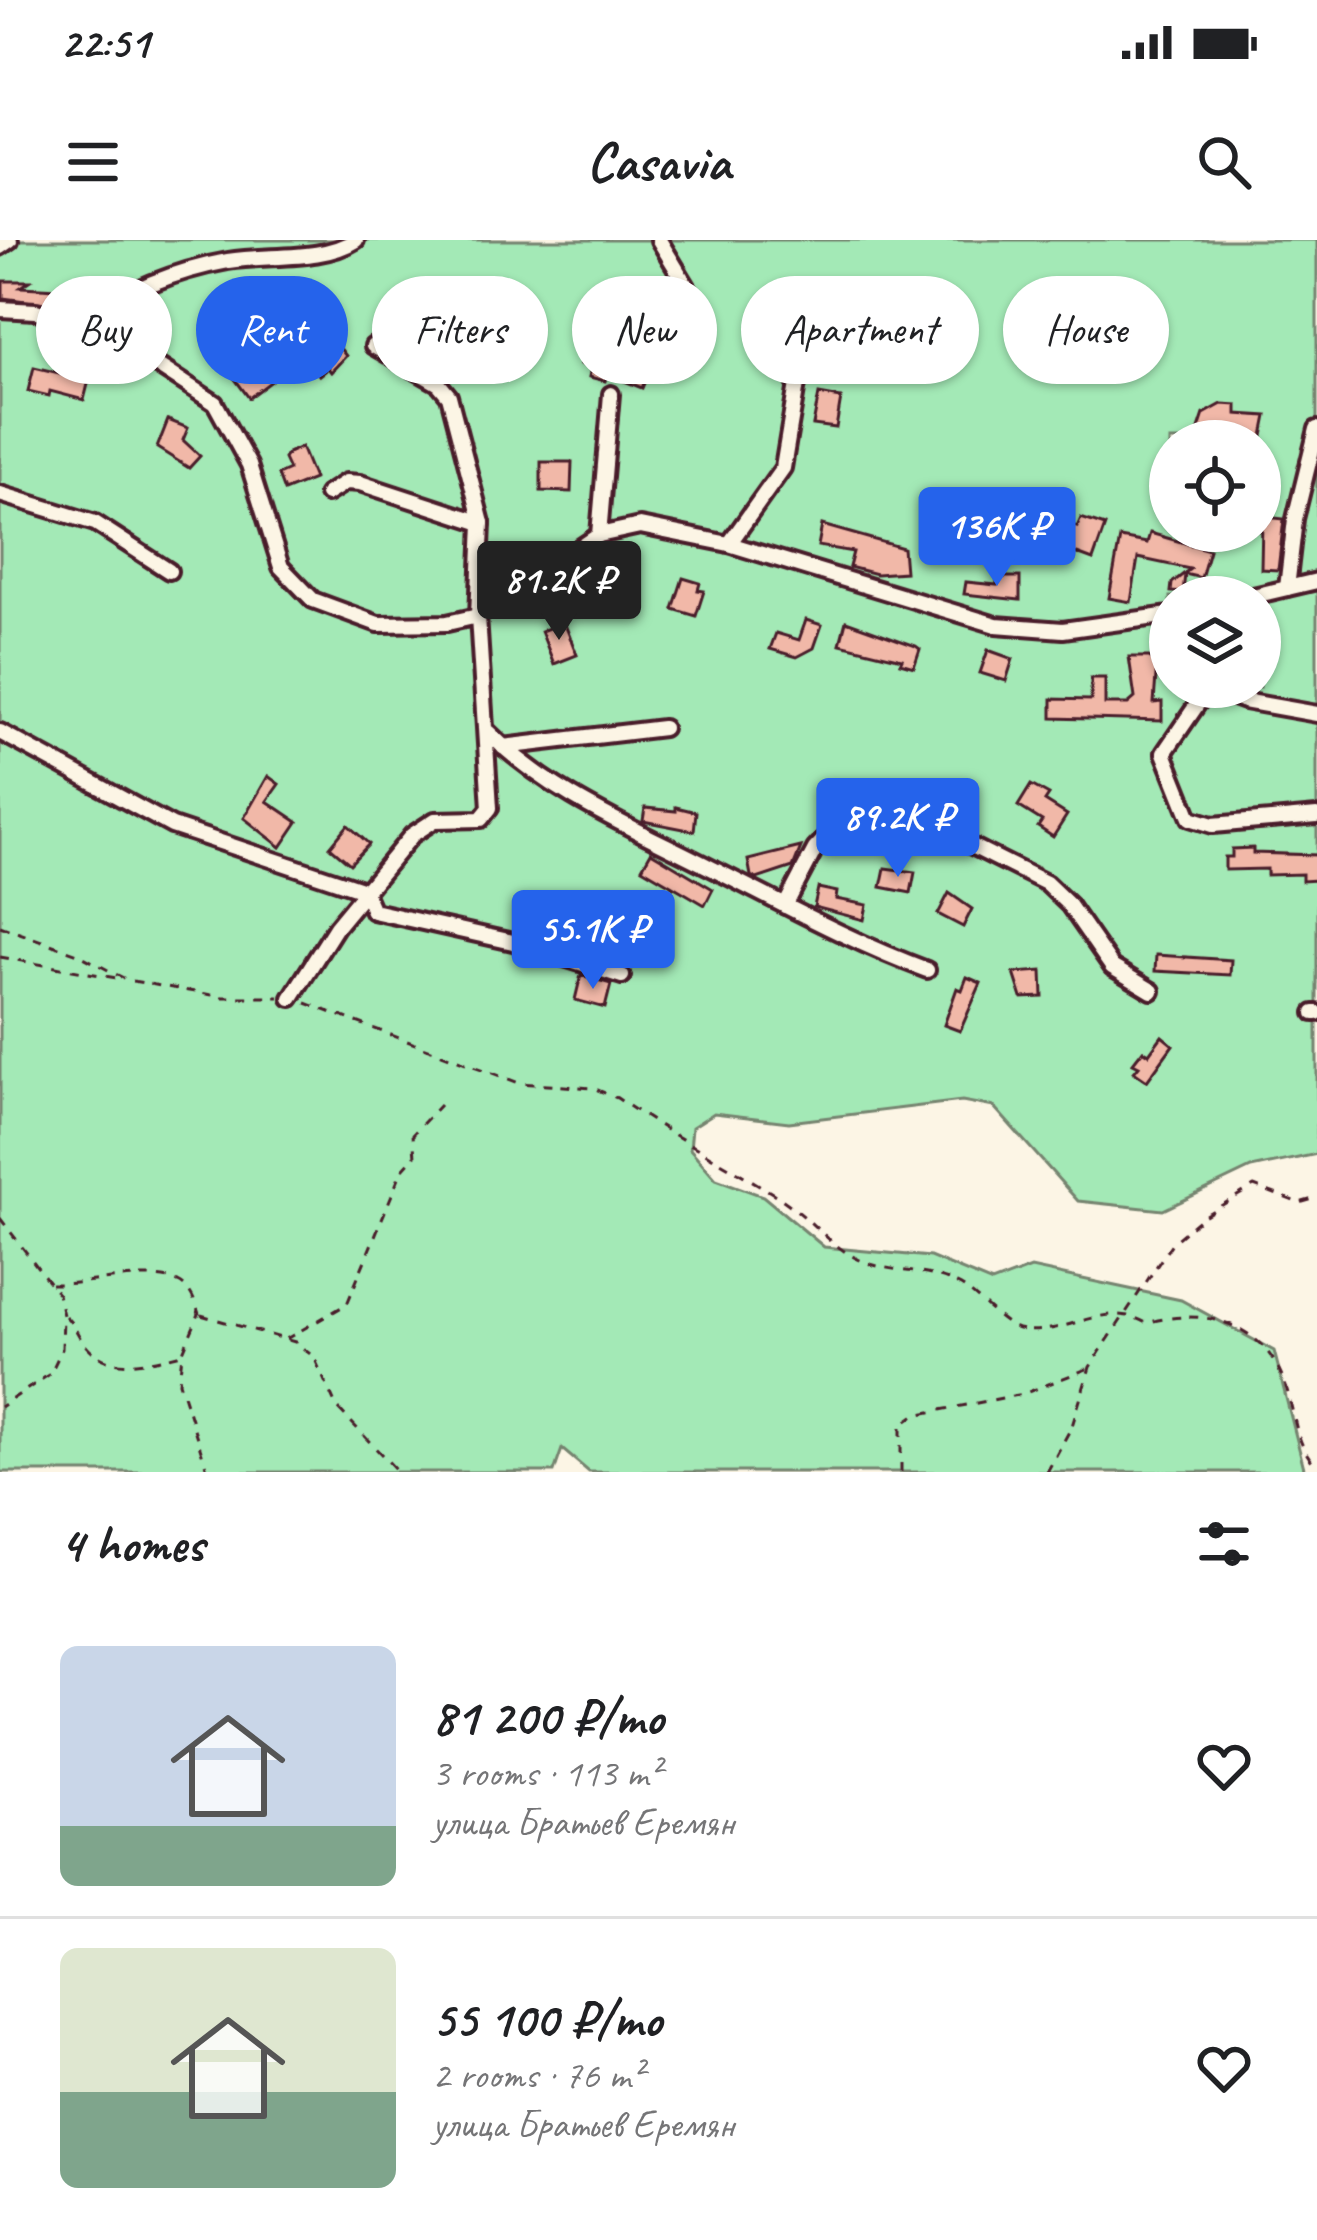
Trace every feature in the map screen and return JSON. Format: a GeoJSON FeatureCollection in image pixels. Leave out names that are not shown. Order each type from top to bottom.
{"type":"FeatureCollection","features":[{"type":"Feature","properties":{"kind":"street"},"geometry":{"type":"LineString","coordinates":[[0,247],[10,240]]}},
{"type":"Feature","properties":{"kind":"street"},"geometry":{"type":"LineString","coordinates":[[172,277],[227,261],[338,251],[356,240]]}},
{"type":"Feature","properties":{"kind":"street"},"geometry":{"type":"LineString","coordinates":[[658,240],[680,276]]}},
{"type":"Feature","properties":{"kind":"street"},"geometry":{"type":"LineString","coordinates":[[0,309],[36,315]]}},
{"type":"Feature","properties":{"kind":"street"},"geometry":{"type":"LineString","coordinates":[[172,375],[214,404],[248,465],[281,568],[298,589],[334,611],[378,624],[415,625],[478,616],[598,535],[616,528],[662,527],[996,625],[1063,630],[1149,618]]}},
{"type":"Feature","properties":{"kind":"street"},"geometry":{"type":"LineString","coordinates":[[291,998],[364,890],[425,823],[475,820],[488,814],[488,732],[478,616],[482,523],[449,396],[439,384]]}},
{"type":"Feature","properties":{"kind":"street"},"geometry":{"type":"LineString","coordinates":[[729,544],[783,468],[797,384]]}},
{"type":"Feature","properties":{"kind":"street"},"geometry":{"type":"LineString","coordinates":[[598,535],[611,394]]}},
{"type":"Feature","properties":{"kind":"street"},"geometry":{"type":"LineString","coordinates":[[1287,588],[1295,519],[1317,430]]}},
{"type":"Feature","properties":{"kind":"street"},"geometry":{"type":"LineString","coordinates":[[327,494],[346,482],[360,483],[482,523]]}},
{"type":"Feature","properties":{"kind":"street"},"geometry":{"type":"LineString","coordinates":[[0,494],[95,523],[169,571]]}},
{"type":"Feature","properties":{"kind":"street"},"geometry":{"type":"LineString","coordinates":[[1281,589],[1317,581]]}},
{"type":"Feature","properties":{"kind":"street"},"geometry":{"type":"LineString","coordinates":[[1195,708],[1164,753],[1190,818],[1213,825],[1317,815]]}},
{"type":"Feature","properties":{"kind":"street"},"geometry":{"type":"LineString","coordinates":[[1281,708],[1317,714]]}},
{"type":"Feature","properties":{"kind":"street"},"geometry":{"type":"LineString","coordinates":[[503,747],[663,728]]}},
{"type":"Feature","properties":{"kind":"street"},"geometry":{"type":"LineString","coordinates":[[0,732],[172,826],[364,890],[373,911],[513,942],[622,976]]}},
{"type":"Feature","properties":{"kind":"street"},"geometry":{"type":"LineString","coordinates":[[488,732],[539,776],[609,815],[859,945],[927,970]]}},
{"type":"Feature","properties":{"kind":"street"},"geometry":{"type":"LineString","coordinates":[[785,906],[815,849],[830,833],[868,819],[926,823],[1046,883],[1069,905],[1112,967],[1152,991]]}},
{"type":"Feature","properties":{"kind":"street"},"geometry":{"type":"LineString","coordinates":[[513,942],[613,944]]}},
{"type":"Feature","properties":{"kind":"path"},"geometry":{"type":"LineString","coordinates":[[0,926],[78,954],[127,980]]}},
{"type":"Feature","properties":{"kind":"path"},"geometry":{"type":"LineString","coordinates":[[0,957],[223,997],[291,998],[519,1083],[593,1088],[617,1097],[785,1202],[857,1259],[927,1271],[956,1283],[983,1298],[1007,1324],[1024,1330],[1089,1322],[1109,1312],[1130,1313],[1146,1322],[1170,1316],[1208,1317],[1254,1335],[1272,1353],[1308,1458],[1317,1466]]}},
{"type":"Feature","properties":{"kind":"path"},"geometry":{"type":"LineString","coordinates":[[286,1339],[347,1304],[402,1170],[415,1156],[413,1134],[440,1105]]}},
{"type":"Feature","properties":{"kind":"path"},"geometry":{"type":"LineString","coordinates":[[1048,1472],[1072,1426],[1090,1367],[1172,1244],[1202,1217],[1254,1186],[1299,1203],[1317,1198]]}},
{"type":"Feature","properties":{"kind":"path"},"geometry":{"type":"LineString","coordinates":[[0,1218],[51,1284],[63,1315],[62,1349],[50,1374],[0,1407]]}},
{"type":"Feature","properties":{"kind":"path"},"geometry":{"type":"LineString","coordinates":[[51,1284],[89,1285],[128,1277],[178,1282],[190,1291],[200,1314],[182,1354],[179,1382],[208,1472]]}},
{"type":"Feature","properties":{"kind":"path"},"geometry":{"type":"LineString","coordinates":[[200,1314],[286,1339],[314,1358],[336,1406],[398,1472]]}},
{"type":"Feature","properties":{"kind":"path"},"geometry":{"type":"LineString","coordinates":[[63,1315],[75,1325],[84,1345],[104,1361],[147,1362],[182,1354]]}},
{"type":"Feature","properties":{"kind":"path"},"geometry":{"type":"LineString","coordinates":[[901,1472],[901,1425],[915,1415],[1023,1394],[1090,1367]]}},
{"type":"Feature","properties":{"kind":"green space"},"geometry":{"type":"Polygon","coordinates":[[[0,240],[1317,240],[1317,1154],[1251,1168],[1163,1210],[1078,1201],[994,1107],[962,1101],[789,1122],[714,1113],[692,1127],[690,1149],[716,1179],[763,1196],[824,1247],[930,1257],[992,1283],[1031,1268],[1181,1300],[1274,1351],[1305,1472],[589,1472],[562,1449],[554,1472],[0,1472],[0,240]]]}},
{"type":"Feature","properties":{"kind":"building"},"geometry":{"type":"Polygon","coordinates":[[[3,281],[30,281],[21,287],[36,288],[36,302],[3,298],[3,281]]]}},
{"type":"Feature","properties":{"kind":"building"},"geometry":{"type":"Polygon","coordinates":[[[34,367],[36,384],[88,384],[84,400],[28,391],[34,367]]]}},
{"type":"Feature","properties":{"kind":"building"},"geometry":{"type":"Polygon","coordinates":[[[239,384],[268,384],[249,398],[239,384]]]}},
{"type":"Feature","properties":{"kind":"building"},"geometry":{"type":"Polygon","coordinates":[[[819,394],[841,398],[836,428],[813,425],[819,394]]]}},
{"type":"Feature","properties":{"kind":"building"},"geometry":{"type":"Polygon","coordinates":[[[1222,404],[1237,405],[1237,414],[1267,416],[1266,420],[1202,420],[1222,404]]]}},
{"type":"Feature","properties":{"kind":"building"},"geometry":{"type":"Polygon","coordinates":[[[168,420],[188,428],[183,440],[200,456],[189,468],[157,448],[168,420]]]}},
{"type":"Feature","properties":{"kind":"building"},"geometry":{"type":"Polygon","coordinates":[[[301,447],[314,479],[284,491],[278,475],[289,470],[284,459],[301,447]]]}},
{"type":"Feature","properties":{"kind":"building"},"geometry":{"type":"Polygon","coordinates":[[[541,462],[572,462],[571,492],[541,491],[541,462]]]}},
{"type":"Feature","properties":{"kind":"building"},"geometry":{"type":"Polygon","coordinates":[[[1050,517],[1077,527],[1081,518],[1105,526],[1093,560],[1042,541],[1050,517]]]}},
{"type":"Feature","properties":{"kind":"building"},"geometry":{"type":"Polygon","coordinates":[[[822,525],[903,548],[905,572],[876,574],[849,567],[853,552],[818,546],[822,525]]]}},
{"type":"Feature","properties":{"kind":"building"},"geometry":{"type":"Polygon","coordinates":[[[1149,536],[1149,552],[1208,552],[1202,576],[1181,576],[1190,569],[1138,558],[1131,602],[1109,598],[1120,538],[1147,543],[1149,536]]]}},
{"type":"Feature","properties":{"kind":"building"},"geometry":{"type":"Polygon","coordinates":[[[1261,552],[1280,552],[1278,570],[1261,569],[1261,552]]]}},
{"type":"Feature","properties":{"kind":"building"},"geometry":{"type":"Polygon","coordinates":[[[997,577],[1020,577],[1020,600],[964,594],[966,582],[997,585],[997,577]]]}},
{"type":"Feature","properties":{"kind":"building"},"geometry":{"type":"Polygon","coordinates":[[[683,578],[700,583],[698,590],[704,591],[696,616],[673,609],[683,578]]]}},
{"type":"Feature","properties":{"kind":"building"},"geometry":{"type":"Polygon","coordinates":[[[806,620],[822,625],[814,648],[797,657],[770,649],[776,633],[799,640],[806,620]]]}},
{"type":"Feature","properties":{"kind":"building"},"geometry":{"type":"Polygon","coordinates":[[[846,621],[916,646],[920,649],[914,667],[900,663],[902,659],[840,644],[846,621]]]}},
{"type":"Feature","properties":{"kind":"building"},"geometry":{"type":"Polygon","coordinates":[[[564,622],[577,655],[554,664],[541,631],[564,622]]]}},
{"type":"Feature","properties":{"kind":"building"},"geometry":{"type":"Polygon","coordinates":[[[988,650],[1013,659],[1006,681],[980,673],[988,650]]]}},
{"type":"Feature","properties":{"kind":"building"},"geometry":{"type":"Polygon","coordinates":[[[1129,657],[1149,657],[1149,708],[1162,708],[1162,721],[1052,718],[1052,699],[1091,700],[1091,678],[1105,678],[1105,704],[1128,704],[1135,698],[1129,657]]]}},
{"type":"Feature","properties":{"kind":"building"},"geometry":{"type":"Polygon","coordinates":[[[268,776],[279,784],[267,801],[298,822],[281,847],[244,818],[268,776]]]}},
{"type":"Feature","properties":{"kind":"building"},"geometry":{"type":"Polygon","coordinates":[[[1031,785],[1049,795],[1045,801],[1067,815],[1053,837],[1038,827],[1042,821],[1018,806],[1031,785]]]}},
{"type":"Feature","properties":{"kind":"building"},"geometry":{"type":"Polygon","coordinates":[[[676,807],[696,812],[694,831],[643,821],[645,808],[676,811],[676,807]]]}},
{"type":"Feature","properties":{"kind":"building"},"geometry":{"type":"Polygon","coordinates":[[[348,825],[369,844],[350,864],[330,847],[348,825]]]}},
{"type":"Feature","properties":{"kind":"building"},"geometry":{"type":"Polygon","coordinates":[[[801,847],[793,867],[757,879],[751,876],[748,860],[801,847]]]}},
{"type":"Feature","properties":{"kind":"building"},"geometry":{"type":"Polygon","coordinates":[[[1253,848],[1253,853],[1317,855],[1317,880],[1302,881],[1302,874],[1267,875],[1267,869],[1225,870],[1225,857],[1232,857],[1232,849],[1253,848]]]}},
{"type":"Feature","properties":{"kind":"building"},"geometry":{"type":"Polygon","coordinates":[[[651,852],[713,889],[705,905],[642,868],[651,852]]]}},
{"type":"Feature","properties":{"kind":"building"},"geometry":{"type":"Polygon","coordinates":[[[885,868],[915,872],[911,893],[881,887],[885,868]]]}},
{"type":"Feature","properties":{"kind":"building"},"geometry":{"type":"Polygon","coordinates":[[[818,888],[837,892],[836,899],[867,905],[864,920],[814,907],[818,888]]]}},
{"type":"Feature","properties":{"kind":"building"},"geometry":{"type":"Polygon","coordinates":[[[949,893],[972,909],[963,927],[938,914],[949,893]]]}},
{"type":"Feature","properties":{"kind":"building"},"geometry":{"type":"Polygon","coordinates":[[[1156,955],[1231,960],[1230,975],[1155,971],[1156,955]]]}},
{"type":"Feature","properties":{"kind":"building"},"geometry":{"type":"Polygon","coordinates":[[[1042,971],[1043,997],[1022,998],[1014,973],[1042,971]]]}},
{"type":"Feature","properties":{"kind":"building"},"geometry":{"type":"Polygon","coordinates":[[[581,975],[611,984],[605,1008],[575,1000],[581,975]]]}},
{"type":"Feature","properties":{"kind":"building"},"geometry":{"type":"Polygon","coordinates":[[[967,977],[981,983],[960,1031],[944,1025],[957,988],[962,990],[967,977]]]}},
{"type":"Feature","properties":{"kind":"building"},"geometry":{"type":"Polygon","coordinates":[[[1162,1036],[1173,1045],[1147,1081],[1134,1072],[1139,1066],[1133,1063],[1143,1050],[1149,1054],[1162,1036]]]}}]}
